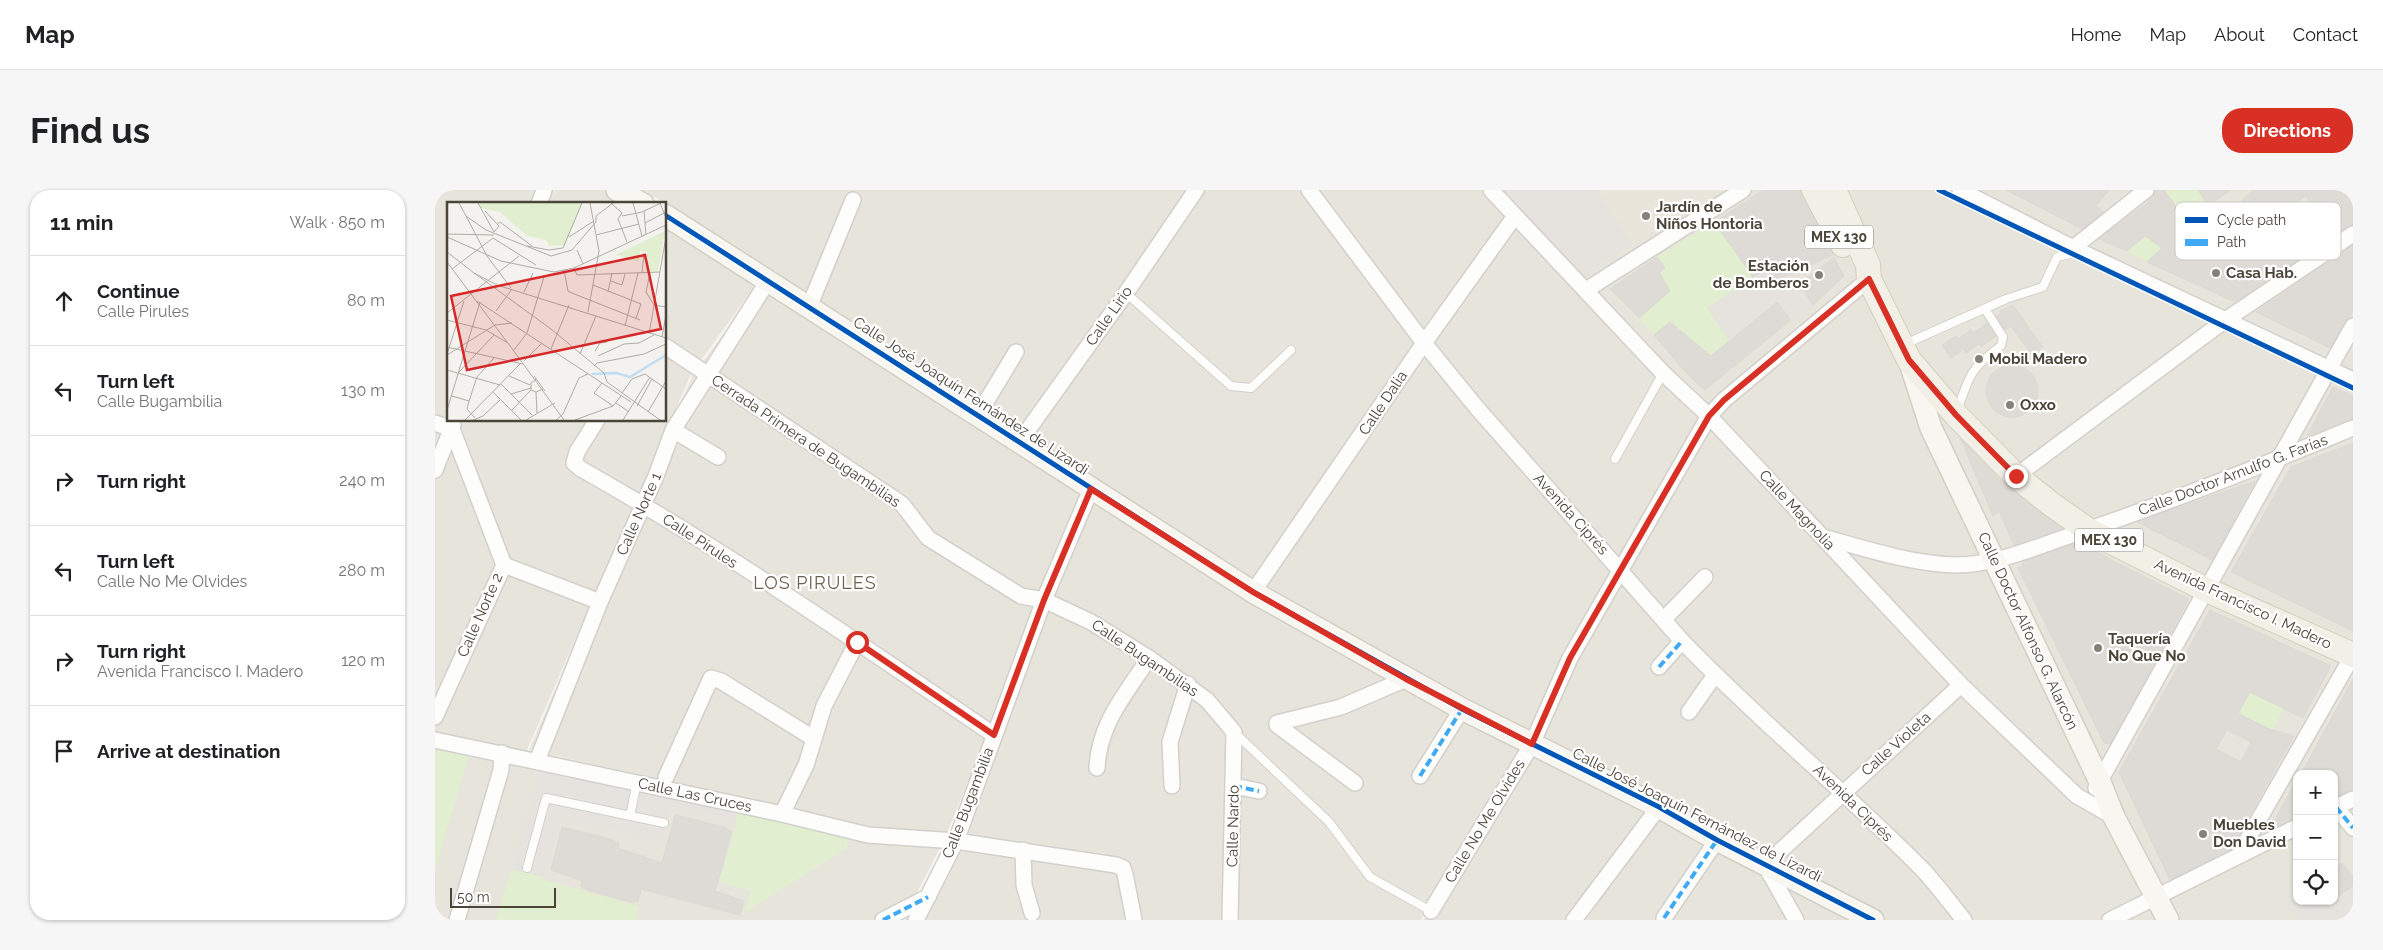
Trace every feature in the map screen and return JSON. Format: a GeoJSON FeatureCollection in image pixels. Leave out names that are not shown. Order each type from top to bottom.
{"type":"FeatureCollection","features":[{"type":"Feature","properties":{"kind":"main road","name":"Avenida Francisco I. Madero"},"geometry":{"type":"LineString","coordinates":[[1814,190],[1856,270],[1869,279]]}},
{"type":"Feature","properties":{"kind":"main road","name":"Avenida Francisco I. Madero"},"geometry":{"type":"LineString","coordinates":[[1834,190],[1868,265],[1869,279],[1905,353],[1956,415],[2016,476],[2051,504],[2089,530],[2207,590],[2353,655]]}},
{"type":"Feature","properties":{"kind":"street"},"geometry":{"type":"LineString","coordinates":[[540,202],[544,190]]}},
{"type":"Feature","properties":{"kind":"street"},"geometry":{"type":"LineString","coordinates":[[617,190],[639,202]]}},
{"type":"Feature","properties":{"kind":"street","name":"Calle Lirio"},"geometry":{"type":"LineString","coordinates":[[1020,441],[1126,293],[1196,190]]}},
{"type":"Feature","properties":{"kind":"street","name":"Avenida Ciprés"},"geometry":{"type":"LineString","coordinates":[[1309,190],[1424,343],[1477,408],[1682,641],[1715,675],[1843,792],[1924,872],[1964,920]]}},
{"type":"Feature","properties":{"kind":"street","name":"Calle Magnolia"},"geometry":{"type":"LineString","coordinates":[[1491,190],[1663,373],[1709,416],[1961,685],[2077,796],[2114,817]]}},
{"type":"Feature","properties":{"kind":"street"},"geometry":{"type":"LineString","coordinates":[[1586,290],[1743,190]]}},
{"type":"Feature","properties":{"kind":"street"},"geometry":{"type":"LineString","coordinates":[[1960,190],[2073,248],[2353,380]]}},
{"type":"Feature","properties":{"kind":"street"},"geometry":{"type":"LineString","coordinates":[[2073,248],[2146,190]]}},
{"type":"Feature","properties":{"kind":"street"},"geometry":{"type":"LineString","coordinates":[[809,307],[853,200]]}},
{"type":"Feature","properties":{"kind":"street","name":"Calle José Joaquín Fernández de Lizardi"},"geometry":{"type":"LineString","coordinates":[[666,216],[1253,592],[1462,709],[1659,807],[1717,840],[1873,920]]}},
{"type":"Feature","properties":{"kind":"street","name":"Calle Dalia"},"geometry":{"type":"LineString","coordinates":[[1253,592],[1424,343],[1515,216]]}},
{"type":"Feature","properties":{"kind":"street"},"geometry":{"type":"LineString","coordinates":[[2341,242],[2353,234]]}},
{"type":"Feature","properties":{"kind":"street"},"geometry":{"type":"LineString","coordinates":[[2016,476],[2224,320],[2314,260]]}},
{"type":"Feature","properties":{"kind":"street","name":"Calle No Me Olvides"},"geometry":{"type":"LineString","coordinates":[[1431,910],[1532,744],[1570,658],[1709,416],[1724,400],[1869,279]]}},
{"type":"Feature","properties":{"kind":"street","name":"Calle Norte 1"},"geometry":{"type":"LineString","coordinates":[[537,761],[600,602],[673,430],[767,281]]}},
{"type":"Feature","properties":{"kind":"street"},"geometry":{"type":"LineString","coordinates":[[2087,802],[2100,782],[2353,326]]}},
{"type":"Feature","properties":{"kind":"street","name":"Cerrada Primera de Bugambilias"},"geometry":{"type":"LineString","coordinates":[[666,347],[902,504],[928,538],[1021,596],[1044,600]]}},
{"type":"Feature","properties":{"kind":"street"},"geometry":{"type":"LineString","coordinates":[[978,415],[1017,352]]}},
{"type":"Feature","properties":{"kind":"street","name":"Calle Doctor Alfonso G. Alarcón"},"geometry":{"type":"LineString","coordinates":[[1905,353],[1931,428],[2100,782],[2114,817],[2168,920]]}},
{"type":"Feature","properties":{"kind":"street","name":"Calle Pirules"},"geometry":{"type":"LineString","coordinates":[[596,421],[577,452],[574,463],[581,469],[643,504],[857,642],[994,735]]}},
{"type":"Feature","properties":{"kind":"street"},"geometry":{"type":"LineString","coordinates":[[435,423],[453,425],[435,470]]}},
{"type":"Feature","properties":{"kind":"street","name":"Calle Norte 2"},"geometry":{"type":"LineString","coordinates":[[435,717],[504,565],[453,425]]}},
{"type":"Feature","properties":{"kind":"street","name":"Calle Doctor Arnulfo G. Farías"},"geometry":{"type":"LineString","coordinates":[[1823,537],[1909,559],[1957,565],[1994,561],[2089,530],[2281,458],[2353,428]]}},
{"type":"Feature","properties":{"kind":"street"},"geometry":{"type":"LineString","coordinates":[[673,430],[718,457]]}},
{"type":"Feature","properties":{"kind":"street","name":"Calle Bugambilia"},"geometry":{"type":"LineString","coordinates":[[916,920],[956,841],[1044,600],[1091,489]]}},
{"type":"Feature","properties":{"kind":"street"},"geometry":{"type":"LineString","coordinates":[[504,565],[600,602]]}},
{"type":"Feature","properties":{"kind":"street"},"geometry":{"type":"LineString","coordinates":[[1664,619],[1705,577]]}},
{"type":"Feature","properties":{"kind":"street","name":"Calle Bugambilias"},"geometry":{"type":"LineString","coordinates":[[1044,600],[1091,622],[1188,684],[1207,700],[1234,732]]}},
{"type":"Feature","properties":{"kind":"street"},"geometry":{"type":"LineString","coordinates":[[1659,667],[1682,641]]}},
{"type":"Feature","properties":{"kind":"street"},"geometry":{"type":"LineString","coordinates":[[782,814],[806,764],[823,706],[857,642]]}},
{"type":"Feature","properties":{"kind":"street"},"geometry":{"type":"LineString","coordinates":[[2238,856],[2353,655]]}},
{"type":"Feature","properties":{"kind":"street"},"geometry":{"type":"LineString","coordinates":[[1097,768],[1100,739],[1107,723],[1149,658]]}},
{"type":"Feature","properties":{"kind":"street"},"geometry":{"type":"LineString","coordinates":[[1689,712],[1715,675]]}},
{"type":"Feature","properties":{"kind":"street"},"geometry":{"type":"LineString","coordinates":[[666,777],[711,678],[721,681],[813,738]]}},
{"type":"Feature","properties":{"kind":"street"},"geometry":{"type":"LineString","coordinates":[[1355,782],[1277,725],[1277,723],[1341,707],[1406,679]]}},
{"type":"Feature","properties":{"kind":"street"},"geometry":{"type":"LineString","coordinates":[[1171,786],[1171,742],[1188,684]]}},
{"type":"Feature","properties":{"kind":"street","name":"Calle Violeta"},"geometry":{"type":"LineString","coordinates":[[1765,865],[1961,685]]}},
{"type":"Feature","properties":{"kind":"street"},"geometry":{"type":"LineString","coordinates":[[1420,776],[1462,709]]}},
{"type":"Feature","properties":{"kind":"street","name":"Calle Nardo"},"geometry":{"type":"LineString","coordinates":[[1230,920],[1234,732]]}},
{"type":"Feature","properties":{"kind":"street","name":"Calle Las Cruces"},"geometry":{"type":"LineString","coordinates":[[435,740],[637,782],[868,835],[956,841],[1023,850],[1123,868],[1134,920]]}},
{"type":"Feature","properties":{"kind":"street"},"geometry":{"type":"LineString","coordinates":[[457,920],[501,770],[502,753]]}},
{"type":"Feature","properties":{"kind":"street"},"geometry":{"type":"LineString","coordinates":[[1234,786],[1259,791]]}},
{"type":"Feature","properties":{"kind":"street"},"geometry":{"type":"LineString","coordinates":[[2338,806],[2353,799]]}},
{"type":"Feature","properties":{"kind":"street"},"geometry":{"type":"LineString","coordinates":[[1574,920],[1659,807]]}},
{"type":"Feature","properties":{"kind":"street"},"geometry":{"type":"LineString","coordinates":[[2338,811],[2353,828]]}},
{"type":"Feature","properties":{"kind":"street"},"geometry":{"type":"LineString","coordinates":[[2109,920],[2293,829]]}},
{"type":"Feature","properties":{"kind":"street"},"geometry":{"type":"LineString","coordinates":[[1663,918],[1717,840]]}},
{"type":"Feature","properties":{"kind":"street"},"geometry":{"type":"LineString","coordinates":[[1023,850],[1024,885],[1032,913]]}},
{"type":"Feature","properties":{"kind":"street"},"geometry":{"type":"LineString","coordinates":[[1765,865],[1796,920]]}},
{"type":"Feature","properties":{"kind":"street"},"geometry":{"type":"LineString","coordinates":[[883,920],[928,897]]}},
{"type":"Feature","properties":{"kind":"lane"},"geometry":{"type":"LineString","coordinates":[[1905,353],[1985,308],[2043,287],[2057,257],[2069,254],[2073,248]]}},
{"type":"Feature","properties":{"kind":"lane"},"geometry":{"type":"LineString","coordinates":[[1126,293],[1231,386],[1251,388],[1291,350]]}},
{"type":"Feature","properties":{"kind":"lane"},"geometry":{"type":"LineString","coordinates":[[1956,415],[1977,363],[2001,346],[2003,341],[2003,337],[1985,308]]}},
{"type":"Feature","properties":{"kind":"lane"},"geometry":{"type":"LineString","coordinates":[[1615,459],[1663,373]]}},
{"type":"Feature","properties":{"kind":"lane"},"geometry":{"type":"LineString","coordinates":[[1234,732],[1329,822],[1370,877],[1431,910]]}},
{"type":"Feature","properties":{"kind":"lane"},"geometry":{"type":"LineString","coordinates":[[630,816],[637,782]]}},
{"type":"Feature","properties":{"kind":"lane"},"geometry":{"type":"LineString","coordinates":[[527,868],[547,798],[665,823]]}},
{"type":"Feature","properties":{"kind":"shaded area"},"geometry":{"type":"Polygon","coordinates":[[[435,190],[631,190],[656,202],[447,202],[447,421],[666,421],[666,207],[765,272],[691,374],[526,752],[871,829],[947,834],[903,920],[435,920],[435,190]]]}},
{"type":"Feature","properties":{"kind":"shaded area"},"geometry":{"type":"Polygon","coordinates":[[[640,190],[1196,190],[1024,443],[664,202],[640,190]]]}},
{"type":"Feature","properties":{"kind":"shaded area"},"geometry":{"type":"Polygon","coordinates":[[[1198,190],[2353,190],[2353,920],[1424,920],[1431,904],[1373,876],[1329,821],[1235,731],[1208,698],[1045,600],[1093,488],[1025,444],[1198,190]]]}},
{"type":"Feature","properties":{"kind":"shaded area"},"geometry":{"type":"Polygon","coordinates":[[[1493,190],[1597,190],[1632,243],[1579,279],[1493,190]]]}},
{"type":"Feature","properties":{"kind":"shaded area","name":"Jardín de Niños Hontoria"},"geometry":{"type":"Polygon","coordinates":[[[1597,190],[1724,190],[1632,243],[1597,190]]]}},
{"type":"Feature","properties":{"kind":"shaded area"},"geometry":{"type":"Polygon","coordinates":[[[1768,268],[1772,282],[1792,273],[1813,305],[1791,320],[1776,302],[1729,340],[1706,308],[1768,268]]]}},
{"type":"Feature","properties":{"kind":"shaded area","name":"LOS PIRULES"},"geometry":{"type":"Polygon","coordinates":[[[769,273],[1087,488],[1041,601],[1186,684],[1328,823],[1369,879],[1428,905],[1421,920],[906,920],[953,829],[1002,699],[947,833],[873,827],[529,750],[693,375],[769,273]]]}},
{"type":"Feature","properties":{"kind":"shaded area"},"geometry":{"type":"Polygon","coordinates":[[[541,768],[738,809],[735,819],[671,806],[662,841],[560,818],[543,877],[511,869],[541,768]]]}},
{"type":"Feature","properties":{"kind":"shaded area"},"geometry":{"type":"Polygon","coordinates":[[[2353,886],[2353,920],[2297,920],[2284,893],[2293,890],[2293,905],[2338,905],[2338,898],[2353,886]]]}},
{"type":"Feature","properties":{"kind":"green space"},"geometry":{"type":"Polygon","coordinates":[[[2165,190],[2198,190],[2206,202],[2175,202],[2175,205],[2165,190]]]}},
{"type":"Feature","properties":{"kind":"green space"},"geometry":{"type":"Polygon","coordinates":[[[2175,211],[2175,231],[2161,223],[2175,211]]]}},
{"type":"Feature","properties":{"kind":"green space"},"geometry":{"type":"Polygon","coordinates":[[[1714,222],[1753,277],[1707,308],[1729,340],[1711,356],[1670,322],[1654,335],[1639,318],[1670,291],[1659,272],[1665,268],[1657,257],[1714,222]]]}},
{"type":"Feature","properties":{"kind":"green space"},"geometry":{"type":"Polygon","coordinates":[[[2145,236],[2162,248],[2147,262],[2127,251],[2145,236]]]}},
{"type":"Feature","properties":{"kind":"green space"},"geometry":{"type":"Polygon","coordinates":[[[2250,692],[2284,709],[2273,730],[2238,713],[2250,692]]]}},
{"type":"Feature","properties":{"kind":"green space"},"geometry":{"type":"Polygon","coordinates":[[[435,750],[469,755],[435,870],[435,750]]]}},
{"type":"Feature","properties":{"kind":"green space"},"geometry":{"type":"Polygon","coordinates":[[[738,809],[847,834],[847,848],[744,913],[751,891],[719,882],[737,822],[735,819],[738,809]]]}},
{"type":"Feature","properties":{"kind":"green space"},"geometry":{"type":"Polygon","coordinates":[[[511,869],[638,906],[636,920],[496,920],[511,869]]]}},
{"type":"Feature","properties":{"kind":"building"},"geometry":{"type":"Polygon","coordinates":[[[1763,190],[1800,190],[1833,255],[1772,282],[1768,268],[1753,277],[1714,222],[1763,190]]]}},
{"type":"Feature","properties":{"kind":"building"},"geometry":{"type":"Polygon","coordinates":[[[2006,190],[2109,190],[2096,206],[2104,212],[2082,229],[2006,190]]]}},
{"type":"Feature","properties":{"kind":"building"},"geometry":{"type":"Polygon","coordinates":[[[2155,190],[2164,190],[2175,205],[2175,212],[2172,214],[2175,216],[2175,260],[2298,260],[2235,302],[2147,262],[2162,248],[2145,236],[2127,251],[2099,239],[2147,203],[2155,190]]]}},
{"type":"Feature","properties":{"kind":"building"},"geometry":{"type":"Polygon","coordinates":[[[2198,190],[2231,190],[2213,202],[2206,202],[2198,190]]]}},
{"type":"Feature","properties":{"kind":"building"},"geometry":{"type":"Polygon","coordinates":[[[2253,190],[2353,190],[2353,225],[2341,231],[2341,202],[2310,202],[2306,196],[2297,202],[2243,202],[2242,200],[2253,190]]]}},
{"type":"Feature","properties":{"kind":"building"},"geometry":{"type":"Polygon","coordinates":[[[2353,245],[2353,311],[2330,348],[2256,312],[2331,260],[2341,260],[2341,253],[2353,245]]]}},
{"type":"Feature","properties":{"kind":"building"},"geometry":{"type":"Polygon","coordinates":[[[1657,257],[1665,268],[1659,272],[1670,291],[1639,318],[1610,289],[1657,257]]]}},
{"type":"Feature","properties":{"kind":"building"},"geometry":{"type":"Polygon","coordinates":[[[1834,257],[1844,276],[1813,305],[1799,284],[1834,257]]]}},
{"type":"Feature","properties":{"kind":"building"},"geometry":{"type":"Polygon","coordinates":[[[1777,302],[1791,320],[1705,390],[1689,376],[1654,335],[1670,322],[1711,356],[1777,302]]]}},
{"type":"Feature","properties":{"kind":"building"},"geometry":{"type":"Polygon","coordinates":[[[2013,305],[2043,347],[2031,354],[2011,326],[2005,330],[1996,316],[2002,313],[2000,311],[2013,305]]]}},
{"type":"Feature","properties":{"kind":"building"},"geometry":{"type":"Polygon","coordinates":[[[1987,323],[1996,336],[1981,347],[1979,344],[1966,353],[1964,349],[1951,358],[1942,345],[1956,336],[1958,339],[1971,330],[1973,333],[1987,323]]]}},
{"type":"Feature","properties":{"kind":"building","name":"Oxxo"},"geometry":{"type":"Polygon","coordinates":[[[2012,365],[2022,367],[2030,373],[2036,381],[2038,391],[2036,401],[2030,409],[2022,415],[2012,417],[2002,415],[1994,409],[1988,401],[1986,391],[1988,381],[1994,373],[2002,367],[2012,365]]]}},
{"type":"Feature","properties":{"kind":"building"},"geometry":{"type":"Polygon","coordinates":[[[2333,387],[2353,396],[2353,419],[2307,436],[2333,387]]]}},
{"type":"Feature","properties":{"kind":"building"},"geometry":{"type":"Polygon","coordinates":[[[1960,438],[2007,487],[2062,528],[2014,545],[1999,511],[1993,516],[1960,438]]]}},
{"type":"Feature","properties":{"kind":"building"},"geometry":{"type":"Polygon","coordinates":[[[2353,443],[2353,631],[2231,572],[2291,467],[2353,443]]]}},
{"type":"Feature","properties":{"kind":"building"},"geometry":{"type":"Polygon","coordinates":[[[2255,481],[2212,560],[2137,522],[2170,510],[2255,481]]]}},
{"type":"Feature","properties":{"kind":"building"},"geometry":{"type":"Polygon","coordinates":[[[2081,542],[2111,560],[2189,599],[2110,744],[2104,743],[2018,568],[2023,566],[2022,562],[2081,542]]]}},
{"type":"Feature","properties":{"kind":"building"},"geometry":{"type":"Polygon","coordinates":[[[2210,610],[2331,666],[2303,718],[2250,692],[2238,713],[2269,729],[2294,736],[2231,849],[2170,880],[2119,772],[2210,610]],[[2227,730],[2216,749],[2241,762],[2251,742],[2227,730]]]}},
{"type":"Feature","properties":{"kind":"building"},"geometry":{"type":"Polygon","coordinates":[[[2353,679],[2353,790],[2338,796],[2338,770],[2303,770],[2353,679]]]}},
{"type":"Feature","properties":{"kind":"building"},"geometry":{"type":"Polygon","coordinates":[[[2293,787],[2293,820],[2269,831],[2293,787]]]}},
{"type":"Feature","properties":{"kind":"building"},"geometry":{"type":"Polygon","coordinates":[[[675,815],[727,828],[732,831],[715,891],[744,901],[740,915],[641,889],[638,902],[630,902],[587,890],[581,886],[582,881],[551,870],[562,827],[614,840],[614,842],[619,843],[618,848],[662,863],[675,815]]]}},
{"type":"Feature","properties":{"kind":"building"},"geometry":{"type":"Polygon","coordinates":[[[2342,863],[2353,876],[2353,886],[2338,896],[2338,867],[2342,863]]]}},
{"type":"Feature","properties":{"kind":"marked path"},"geometry":{"type":"LineString","coordinates":[[1659,667],[1682,641]]}},
{"type":"Feature","properties":{"kind":"marked path"},"geometry":{"type":"LineString","coordinates":[[1420,776],[1462,709]]}},
{"type":"Feature","properties":{"kind":"marked path"},"geometry":{"type":"LineString","coordinates":[[1234,786],[1259,791]]}},
{"type":"Feature","properties":{"kind":"marked path"},"geometry":{"type":"LineString","coordinates":[[2338,809],[2353,828]]}},
{"type":"Feature","properties":{"kind":"marked path"},"geometry":{"type":"LineString","coordinates":[[1664,918],[1717,840]]}},
{"type":"Feature","properties":{"kind":"marked path"},"geometry":{"type":"LineString","coordinates":[[883,920],[928,897]]}},
{"type":"Feature","properties":{"kind":"cycle path"},"geometry":{"type":"LineString","coordinates":[[1939,190],[2353,388]]}},
{"type":"Feature","properties":{"kind":"cycle path"},"geometry":{"type":"LineString","coordinates":[[666,216],[1253,592],[1462,709],[1659,807],[1717,840],[1873,920]]}},
{"type":"Feature","properties":{"kind":"place","name":"Jardín de Niños Hontoria"},"geometry":{"type":"Point","coordinates":[1646,216]}},
{"type":"Feature","properties":{"kind":"place","name":"Casa Hab."},"geometry":{"type":"Point","coordinates":[2216,273]}},
{"type":"Feature","properties":{"kind":"place","name":"Estación de Bomberos"},"geometry":{"type":"Point","coordinates":[1819,275]}},
{"type":"Feature","properties":{"kind":"place","name":"Mobil Madero"},"geometry":{"type":"Point","coordinates":[1979,359]}},
{"type":"Feature","properties":{"kind":"place","name":"Oxxo"},"geometry":{"type":"Point","coordinates":[2010,405]}},
{"type":"Feature","properties":{"kind":"place","name":"Taquería No Que No"},"geometry":{"type":"Point","coordinates":[2098,648]}},
{"type":"Feature","properties":{"kind":"place","name":"Muebles Don David"},"geometry":{"type":"Point","coordinates":[2203,834]}},
{"type":"Feature","properties":{"kind":"district","name":"LOS PIRULES"},"geometry":{"type":"Point","coordinates":[815,583]}},
{"type":"Feature","properties":{"kind":"route"},"geometry":{"type":"LineString","coordinates":[[857,642],[994,735],[1044,600],[1091,489],[1253,592],[1406,679],[1532,744],[1570,658],[1709,416],[1724,400],[1869,279],[1909,360],[1956,415],[2016,476]]}}]}
